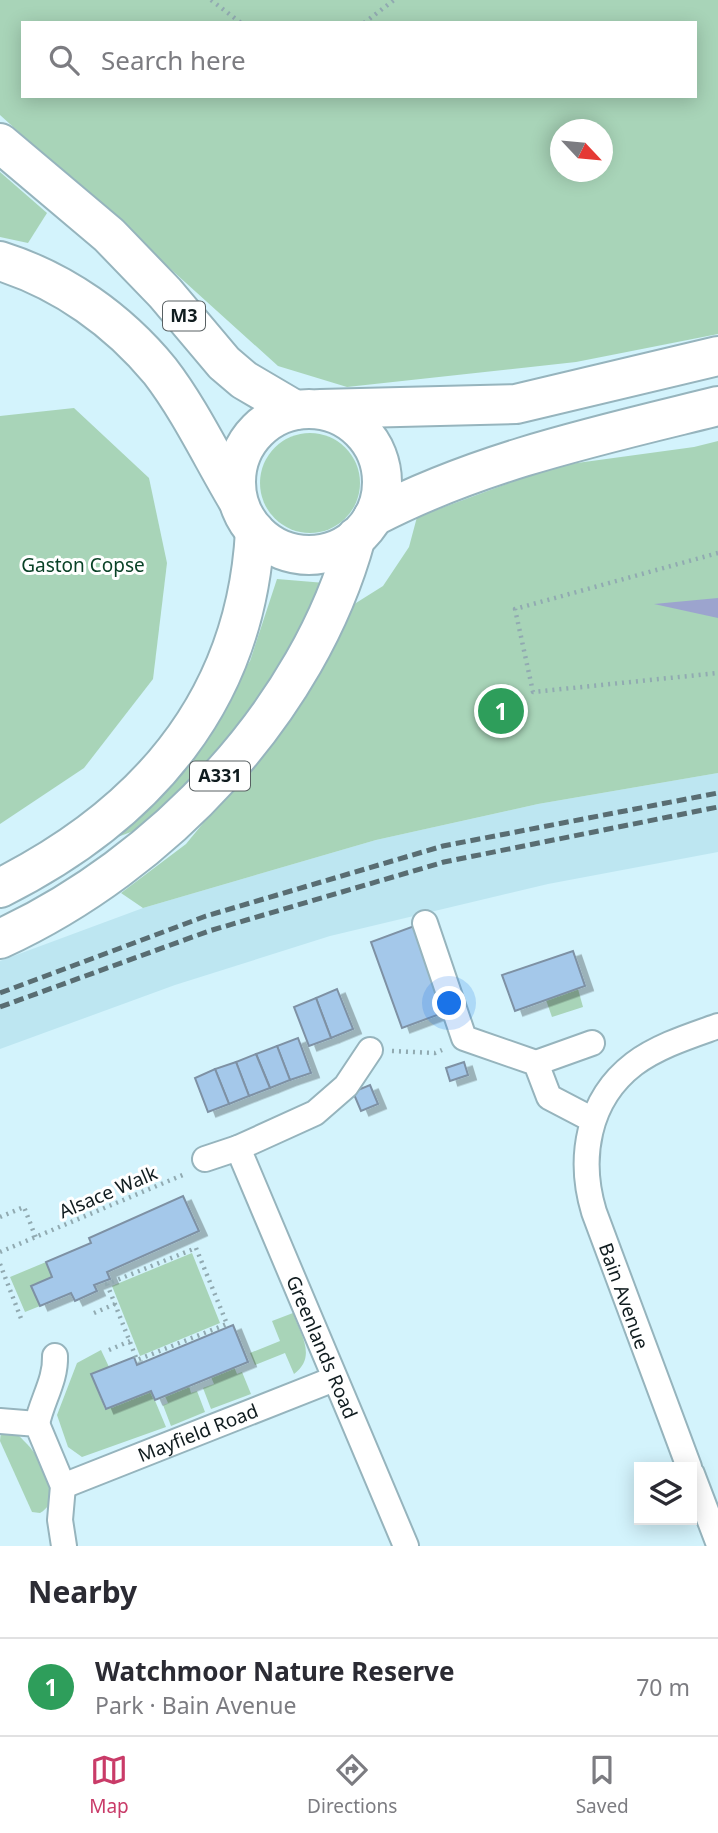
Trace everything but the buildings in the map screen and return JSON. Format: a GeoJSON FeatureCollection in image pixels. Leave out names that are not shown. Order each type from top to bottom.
{"type":"FeatureCollection","features":[{"type":"Feature","properties":{"kind":"main road","name":"M3"},"geometry":{"type":"LineString","coordinates":[[0,143],[109,235],[165,293],[224,363],[244,380],[307,409]]}},
{"type":"Feature","properties":{"kind":"main road"},"geometry":{"type":"LineString","coordinates":[[0,261],[29,270],[64,287],[137,347],[171,387],[246,515],[286,551],[304,555],[340,548],[364,527],[424,491],[485,468],[718,407]]}},
{"type":"Feature","properties":{"kind":"main road"},"geometry":{"type":"LineString","coordinates":[[246,515],[236,479],[239,460],[247,442],[268,422],[307,409],[516,404],[718,356]]}},
{"type":"Feature","properties":{"kind":"main road"},"geometry":{"type":"LineString","coordinates":[[307,409],[348,421],[370,442],[379,461],[382,482],[364,527]]}},
{"type":"Feature","properties":{"kind":"main road","name":"A331"},"geometry":{"type":"LineString","coordinates":[[0,888],[91,834],[137,793],[185,736],[216,689],[245,613],[252,573],[246,515]]}},
{"type":"Feature","properties":{"kind":"main road","name":"A331"},"geometry":{"type":"LineString","coordinates":[[0,939],[44,918],[155,841],[216,780],[273,707],[302,660],[344,580],[364,527]]}},
{"type":"Feature","properties":{"kind":"street"},"geometry":{"type":"LineString","coordinates":[[425,923],[464,1038],[536,1063],[592,1043]]}},
{"type":"Feature","properties":{"kind":"street","name":"Bain Avenue"},"geometry":{"type":"LineString","coordinates":[[687,1462],[588,1194],[585,1155],[593,1120],[614,1085],[635,1063],[718,1026]]}},
{"type":"Feature","properties":{"kind":"street"},"geometry":{"type":"LineString","coordinates":[[198,1165],[315,1113],[346,1086],[370,1050]]}},
{"type":"Feature","properties":{"kind":"street"},"geometry":{"type":"LineString","coordinates":[[536,1063],[549,1097],[593,1120]]}},
{"type":"Feature","properties":{"kind":"street","name":"Greenlands Road"},"geometry":{"type":"LineString","coordinates":[[237,1148],[406,1546]]}},
{"type":"Feature","properties":{"kind":"street"},"geometry":{"type":"LineString","coordinates":[[58,1346],[55,1370],[37,1424],[63,1486],[60,1520],[64,1546]]}},
{"type":"Feature","properties":{"kind":"street","name":"Mayfield Road"},"geometry":{"type":"LineString","coordinates":[[63,1486],[334,1379]]}},
{"type":"Feature","properties":{"kind":"street"},"geometry":{"type":"LineString","coordinates":[[0,1421],[37,1424]]}},
{"type":"Feature","properties":{"kind":"street"},"geometry":{"type":"LineString","coordinates":[[697,1487],[718,1542]]}},
{"type":"Feature","properties":{"kind":"path"},"geometry":{"type":"LineString","coordinates":[[211,0],[237,21]]}},
{"type":"Feature","properties":{"kind":"path"},"geometry":{"type":"LineString","coordinates":[[367,21],[394,0]]}},
{"type":"Feature","properties":{"kind":"path"},"geometry":{"type":"LineString","coordinates":[[718,553],[515,609],[533,692],[718,673]]}},
{"type":"Feature","properties":{"kind":"path"},"geometry":{"type":"LineString","coordinates":[[370,1050],[435,1053],[464,1038]]}},
{"type":"Feature","properties":{"kind":"path","name":"Alsace Walk"},"geometry":{"type":"LineString","coordinates":[[0,1252],[198,1165]]}},
{"type":"Feature","properties":{"kind":"path"},"geometry":{"type":"LineString","coordinates":[[0,1217],[24,1207],[36,1238]]}},
{"type":"Feature","properties":{"kind":"path"},"geometry":{"type":"LineString","coordinates":[[197,1248],[227,1324],[138,1360],[115,1304],[107,1284],[197,1248]]}},
{"type":"Feature","properties":{"kind":"path"},"geometry":{"type":"LineString","coordinates":[[0,1264],[22,1321]]}},
{"type":"Feature","properties":{"kind":"path"},"geometry":{"type":"LineString","coordinates":[[94,1313],[115,1304]]}},
{"type":"Feature","properties":{"kind":"path"},"geometry":{"type":"LineString","coordinates":[[109,1350],[130,1341]]}},
{"type":"Feature","properties":{"kind":"shaded area"},"geometry":{"type":"Polygon","coordinates":[[[718,598],[718,618],[654,604],[718,598]]]}},
{"type":"Feature","properties":{"kind":"shaded area"},"geometry":{"type":"Polygon","coordinates":[[[718,773],[718,852],[548,884],[330,936],[175,985],[0,1049],[0,961],[143,908],[376,840],[538,804],[718,773]]]}},
{"type":"Feature","properties":{"kind":"green space"},"geometry":{"type":"Polygon","coordinates":[[[0,0],[718,0],[718,334],[576,362],[347,387],[278,366],[0,115],[0,0]]]}},
{"type":"Feature","properties":{"kind":"green space"},"geometry":{"type":"Polygon","coordinates":[[[0,172],[47,213],[28,243],[0,237],[0,172]]]}},
{"type":"Feature","properties":{"kind":"green space","name":"Gaston Copse"},"geometry":{"type":"Polygon","coordinates":[[[74,408],[149,478],[167,563],[153,679],[84,768],[0,824],[0,416],[74,408]]]}},
{"type":"Feature","properties":{"kind":"green space"},"geometry":{"type":"Polygon","coordinates":[[[310,433],[329,437],[346,447],[356,464],[360,483],[356,502],[346,519],[329,529],[310,533],[291,529],[274,519],[264,502],[260,483],[264,464],[274,447],[291,437],[310,433]]]}},
{"type":"Feature","properties":{"kind":"green space"},"geometry":{"type":"Polygon","coordinates":[[[718,441],[718,773],[538,804],[376,840],[143,908],[121,893],[186,844],[241,777],[348,608],[383,586],[409,547],[417,517],[555,466],[694,447],[718,441]]]}},
{"type":"Feature","properties":{"kind":"green space"},"geometry":{"type":"Polygon","coordinates":[[[277,579],[325,583],[291,652],[231,739],[150,825],[104,842],[190,754],[250,661],[277,579]]]}},
{"type":"Feature","properties":{"kind":"green space"},"geometry":{"type":"Polygon","coordinates":[[[578,989],[583,1007],[552,1017],[546,1000],[578,989]]]}},
{"type":"Feature","properties":{"kind":"green space"},"geometry":{"type":"Polygon","coordinates":[[[192,1253],[220,1323],[140,1356],[112,1286],[192,1253]]]}},
{"type":"Feature","properties":{"kind":"green space"},"geometry":{"type":"Polygon","coordinates":[[[46,1262],[52,1277],[32,1286],[40,1306],[25,1312],[10,1277],[46,1262]]]}},
{"type":"Feature","properties":{"kind":"green space"},"geometry":{"type":"Polygon","coordinates":[[[293,1313],[305,1345],[305,1360],[301,1367],[294,1374],[285,1353],[255,1365],[250,1353],[280,1341],[272,1321],[293,1313]]]}},
{"type":"Feature","properties":{"kind":"green space"},"geometry":{"type":"Polygon","coordinates":[[[101,1350],[109,1367],[91,1374],[105,1409],[151,1391],[166,1427],[82,1457],[68,1447],[57,1415],[77,1363],[101,1350]]]}},
{"type":"Feature","properties":{"kind":"green space"},"geometry":{"type":"Polygon","coordinates":[[[234,1367],[237,1374],[242,1372],[251,1394],[211,1409],[203,1388],[214,1384],[211,1377],[234,1367]]]}},
{"type":"Feature","properties":{"kind":"green space"},"geometry":{"type":"Polygon","coordinates":[[[189,1386],[191,1393],[197,1391],[205,1412],[171,1426],[163,1405],[168,1403],[165,1396],[189,1386]]]}},
{"type":"Feature","properties":{"kind":"green space"},"geometry":{"type":"Polygon","coordinates":[[[1,1431],[13,1431],[30,1447],[46,1470],[52,1494],[49,1505],[40,1513],[32,1512],[0,1441],[1,1431]]]}},
{"type":"Feature","properties":{"kind":"railway"},"geometry":{"type":"LineString","coordinates":[[0,993],[206,916],[443,846],[718,793]]}},
{"type":"Feature","properties":{"kind":"railway"},"geometry":{"type":"LineString","coordinates":[[0,1007],[209,931],[444,862],[718,807]]}},
{"type":"Feature","properties":{"kind":"place","name":"Watchmoor Nature Reserve"},"geometry":{"type":"Point","coordinates":[501,711]}}]}
